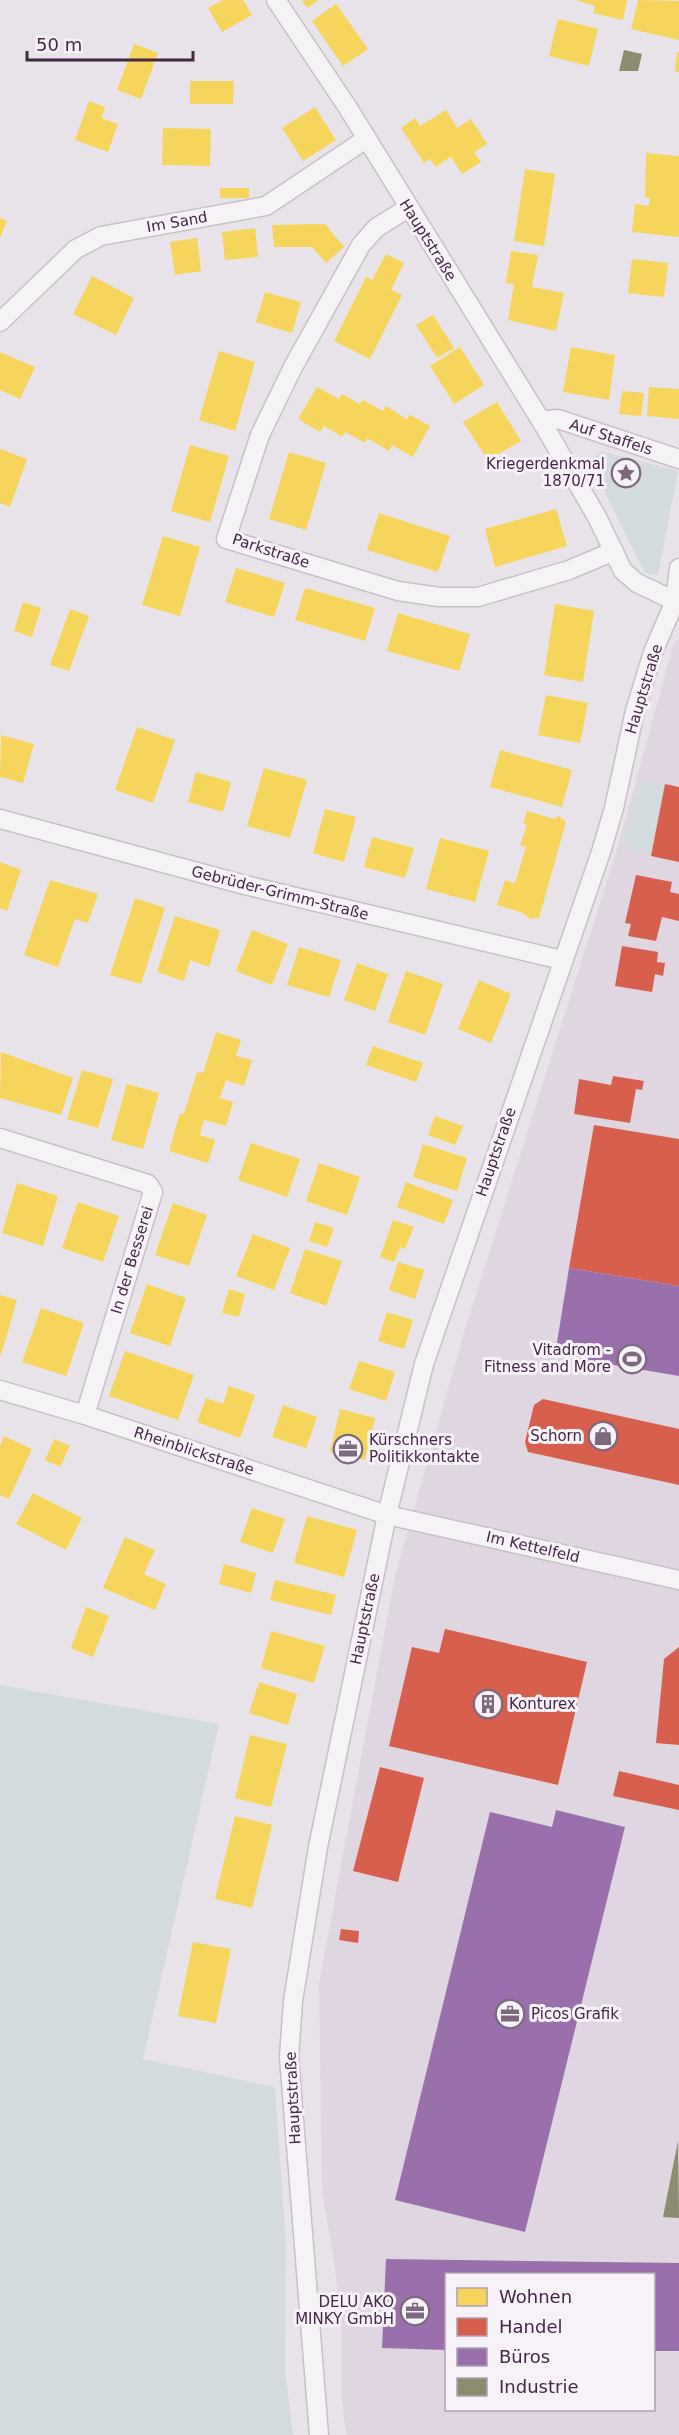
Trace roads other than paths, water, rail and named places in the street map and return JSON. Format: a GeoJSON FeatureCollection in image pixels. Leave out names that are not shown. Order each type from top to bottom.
{"type":"FeatureCollection","features":[{"type":"Feature","properties":{"kind":"street","name":"Hauptstraße"},"geometry":{"type":"LineString","coordinates":[[276,0],[366,139],[543,424],[597,517],[623,571],[637,583],[677,601],[653,652],[635,711],[610,819],[434,1329],[387,1515],[318,1847],[293,2001],[290,2057],[319,2435]]}},
{"type":"Feature","properties":{"kind":"street","name":"Im Sand"},"geometry":{"type":"LineString","coordinates":[[0,322],[76,249],[101,236],[266,206],[366,139]]}},
{"type":"Feature","properties":{"kind":"street","name":"Parkstraße"},"geometry":{"type":"LineString","coordinates":[[408,208],[376,228],[362,245],[293,367],[260,435],[226,539],[398,591],[440,597],[478,597],[569,570],[614,551]]}},
{"type":"Feature","properties":{"kind":"street","name":"Auf Staffels"},"geometry":{"type":"LineString","coordinates":[[543,424],[548,420],[558,419],[679,459]]}},
{"type":"Feature","properties":{"kind":"street"},"geometry":{"type":"LineString","coordinates":[[677,601],[679,568]]}},
{"type":"Feature","properties":{"kind":"street","name":"Gebrüder-Grimm-Straße"},"geometry":{"type":"LineString","coordinates":[[0,819],[245,885],[562,960]]}},
{"type":"Feature","properties":{"kind":"street","name":"In der Besserei"},"geometry":{"type":"LineString","coordinates":[[0,1138],[148,1184],[153,1192],[85,1415]]}},
{"type":"Feature","properties":{"kind":"street","name":"Rheinblickstraße"},"geometry":{"type":"LineString","coordinates":[[0,1390],[85,1415],[387,1515]]}},
{"type":"Feature","properties":{"kind":"street","name":"Im Kettelfeld"},"geometry":{"type":"LineString","coordinates":[[387,1515],[679,1580]]}},
{"type":"Feature","properties":{"kind":"place","name":"Kriegerdenkmal 1870/71"},"geometry":{"type":"Point","coordinates":[626,473]}},
{"type":"Feature","properties":{"kind":"place","name":"Vitadrom - Fitness and More"},"geometry":{"type":"Point","coordinates":[632,1359]}},
{"type":"Feature","properties":{"kind":"place","name":"Schorn"},"geometry":{"type":"Point","coordinates":[603,1436]}},
{"type":"Feature","properties":{"kind":"place","name":"Kürschners Politikkontakte"},"geometry":{"type":"Point","coordinates":[348,1449]}},
{"type":"Feature","properties":{"kind":"place","name":"Konturex"},"geometry":{"type":"Point","coordinates":[488,1704]}},
{"type":"Feature","properties":{"kind":"place","name":"Picos Grafik"},"geometry":{"type":"Point","coordinates":[510,2014]}},
{"type":"Feature","properties":{"kind":"place","name":"DELU AKO MINKY GmbH"},"geometry":{"type":"Point","coordinates":[415,2311]}}]}
